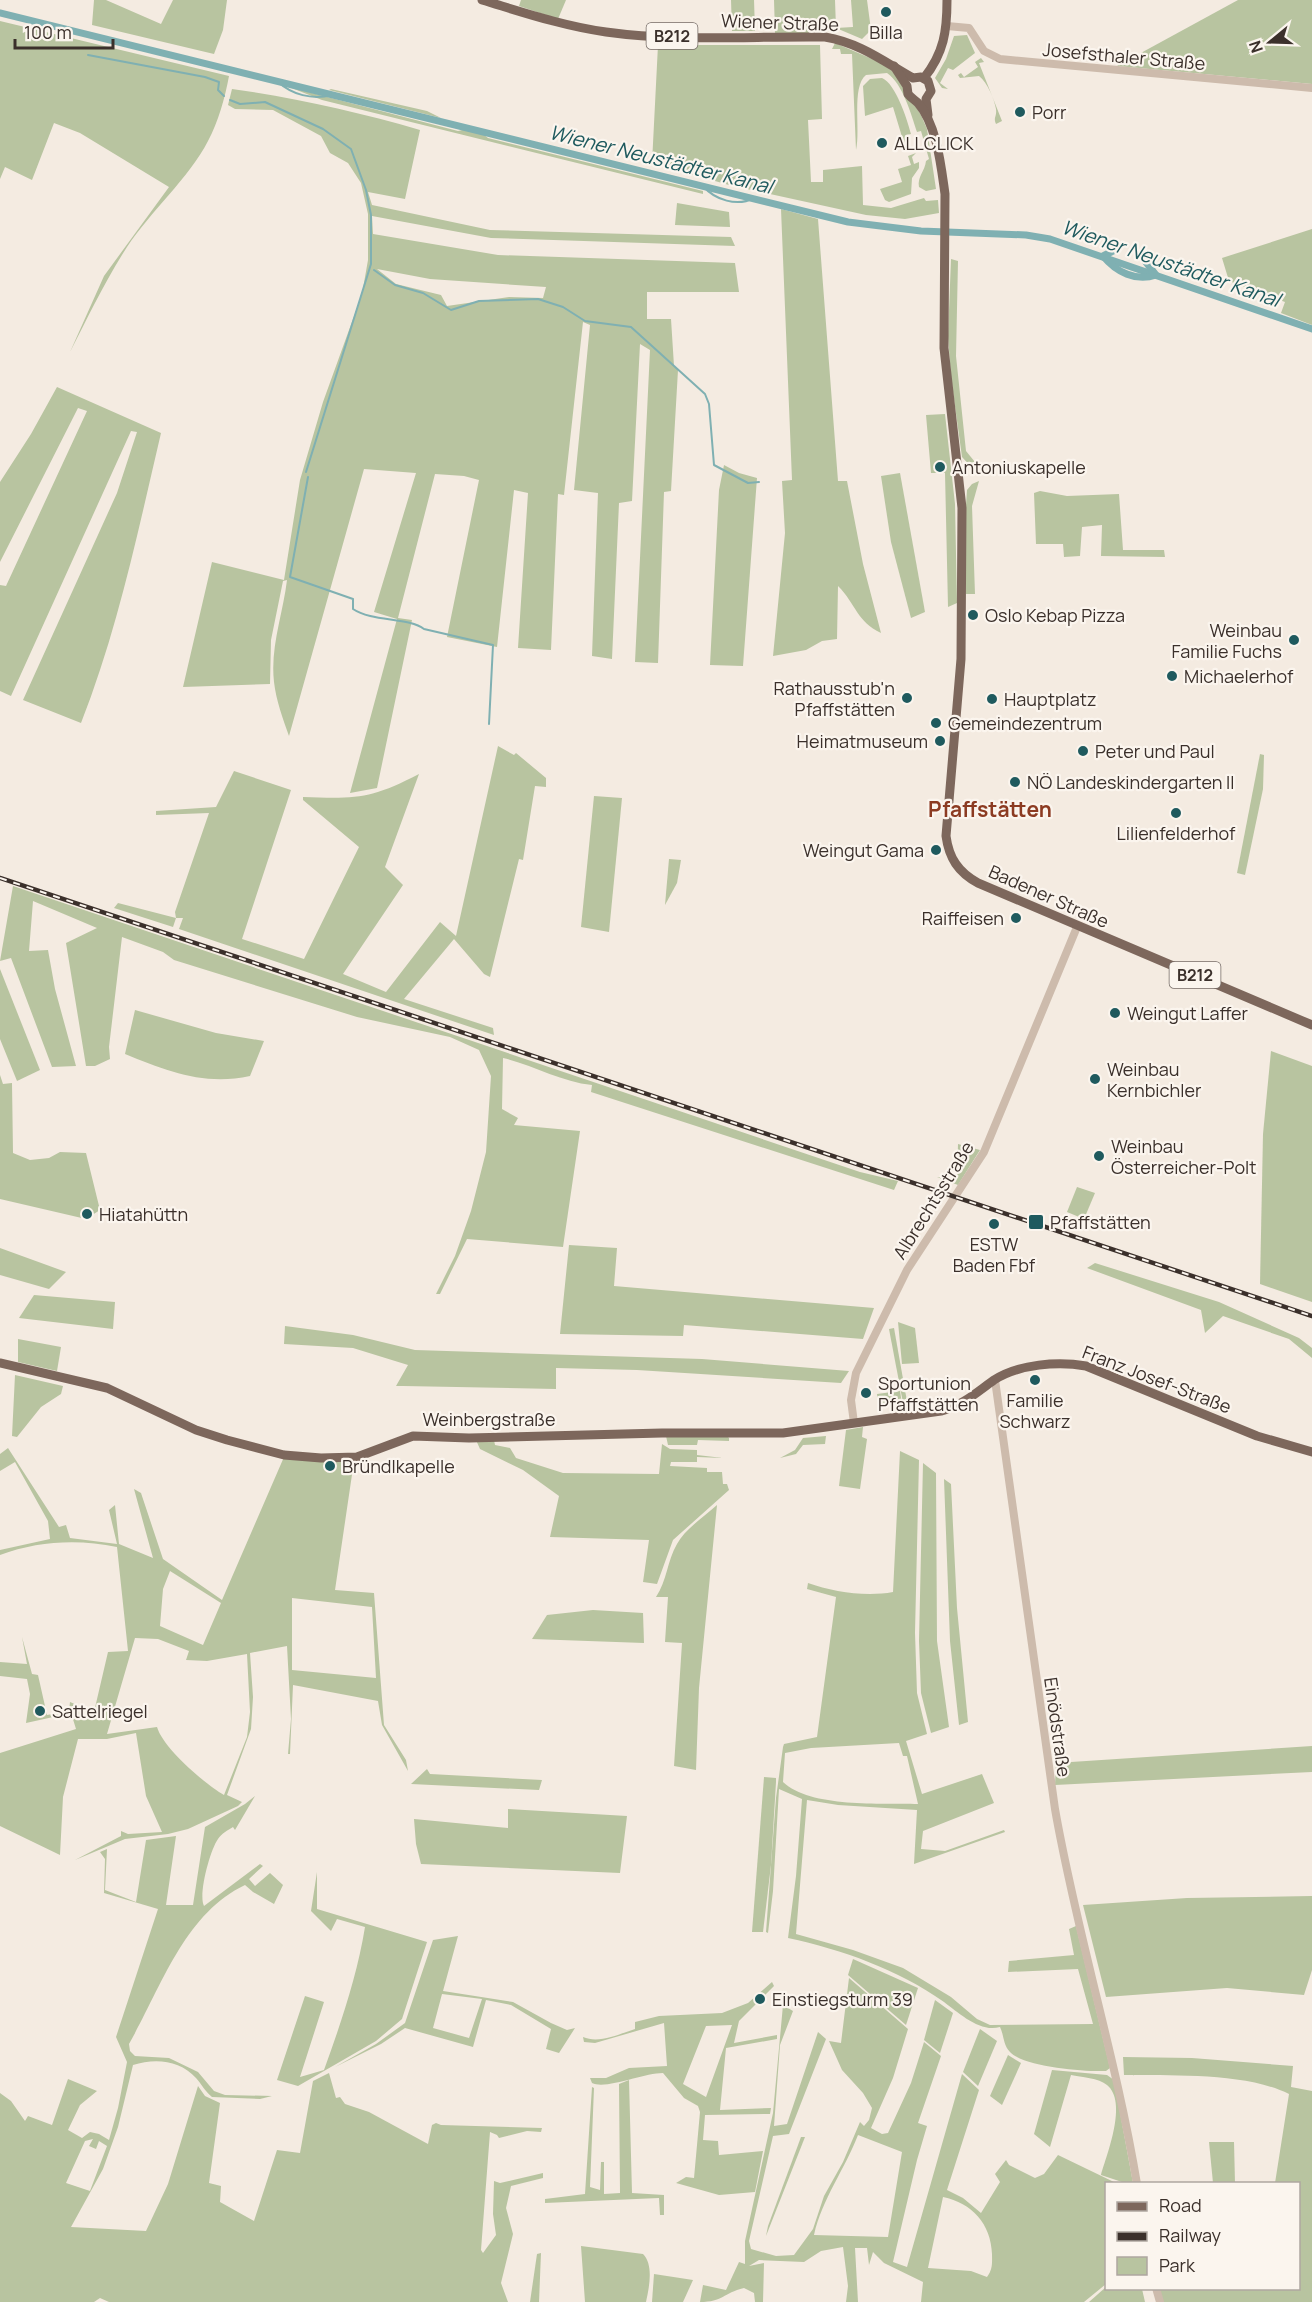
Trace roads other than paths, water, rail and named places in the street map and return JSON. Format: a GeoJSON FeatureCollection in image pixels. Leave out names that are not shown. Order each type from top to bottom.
{"type":"FeatureCollection","features":[{"type":"Feature","properties":{"kind":"main road","name":"Wiener Straße"},"geometry":{"type":"LineString","coordinates":[[482,0],[546,19],[605,32],[662,36],[825,37],[865,48],[914,78]]}},
{"type":"Feature","properties":{"kind":"main road"},"geometry":{"type":"LineString","coordinates":[[907,86],[914,78],[924,78],[936,63],[944,47],[947,0]]}},
{"type":"Feature","properties":{"kind":"main road","name":"Wiener Straße"},"geometry":{"type":"LineString","coordinates":[[894,66],[907,86],[910,97],[922,100]]}},
{"type":"Feature","properties":{"kind":"main road","name":"Wiener Straße"},"geometry":{"type":"LineString","coordinates":[[924,78],[931,86],[922,100],[942,171],[946,225],[944,348],[962,508],[961,603]]}},
{"type":"Feature","properties":{"kind":"main road","name":"Badener Straße"},"geometry":{"type":"LineString","coordinates":[[961,603],[961,659],[946,836],[950,855],[961,871],[978,884],[1312,1025]]}},
{"type":"Feature","properties":{"kind":"main road","name":"Weinbergstraße"},"geometry":{"type":"LineString","coordinates":[[0,1363],[107,1388],[196,1430],[227,1440],[284,1455],[321,1458],[357,1456],[413,1436],[468,1438],[662,1433],[775,1434],[854,1423]]}},
{"type":"Feature","properties":{"kind":"main road","name":"Franz Josef-Straße"},"geometry":{"type":"LineString","coordinates":[[854,1423],[956,1407],[995,1380],[1013,1371],[1057,1363],[1086,1366],[1257,1436],[1312,1452]]}},
{"type":"Feature","properties":{"kind":"street","name":"Josefsthaler Straße"},"geometry":{"type":"LineString","coordinates":[[947,26],[969,28],[984,51],[1000,59],[1312,88]]}},
{"type":"Feature","properties":{"kind":"street","name":"Albrechtsstraße"},"geometry":{"type":"LineString","coordinates":[[854,1423],[851,1400],[856,1373],[907,1270],[984,1152],[1077,927]]}},
{"type":"Feature","properties":{"kind":"street","name":"Einödstraße"},"geometry":{"type":"LineString","coordinates":[[995,1380],[1055,1809],[1065,1863],[1117,2073],[1137,2182]]}},
{"type":"Feature","properties":{"kind":"waterway","name":"Wiener Neustädter Kanal"},"geometry":{"type":"LineString","coordinates":[[0,13],[848,222],[921,231],[1026,235],[1050,239],[1312,329]]}},
{"type":"Feature","properties":{"kind":"waterway"},"geometry":{"type":"LineString","coordinates":[[88,55],[205,77],[219,82],[218,90],[224,96]]}},
{"type":"Feature","properties":{"kind":"waterway"},"geometry":{"type":"LineString","coordinates":[[277,81],[289,90],[303,95],[317,97],[332,95]]}},
{"type":"Feature","properties":{"kind":"waterway"},"geometry":{"type":"LineString","coordinates":[[230,100],[240,104],[265,102],[323,129],[351,149],[366,190],[371,215],[371,264],[306,472]]}},
{"type":"Feature","properties":{"kind":"waterway"},"geometry":{"type":"LineString","coordinates":[[703,186],[714,195],[727,201],[741,202],[754,198]]}},
{"type":"Feature","properties":{"kind":"waterway"},"geometry":{"type":"LineString","coordinates":[[1113,251],[1103,256],[1120,271],[1141,277],[1156,275],[1145,261]]}},
{"type":"Feature","properties":{"kind":"waterway"},"geometry":{"type":"LineString","coordinates":[[374,270],[395,285],[423,293],[451,310],[479,301],[538,299],[563,307],[585,321],[631,327],[705,394],[709,404],[714,465],[748,483],[759,482]]}},
{"type":"Feature","properties":{"kind":"waterway"},"geometry":{"type":"LineString","coordinates":[[308,477],[290,577],[353,599],[353,609],[361,613],[493,645],[489,724]]}},
{"type":"Feature","properties":{"kind":"railway"},"geometry":{"type":"LineString","coordinates":[[0,878],[1312,1316]]}},
{"type":"Feature","properties":{"kind":"place","name":"Billa"},"geometry":{"type":"Point","coordinates":[886,12]}},
{"type":"Feature","properties":{"kind":"place","name":"Porr"},"geometry":{"type":"Point","coordinates":[1020,112]}},
{"type":"Feature","properties":{"kind":"place","name":"ALLCLICK"},"geometry":{"type":"Point","coordinates":[882,143]}},
{"type":"Feature","properties":{"kind":"place","name":"Antoniuskapelle"},"geometry":{"type":"Point","coordinates":[940,467]}},
{"type":"Feature","properties":{"kind":"place","name":"Oslo Kebap Pizza"},"geometry":{"type":"Point","coordinates":[973,615]}},
{"type":"Feature","properties":{"kind":"place","name":"Weinbau Familie Fuchs"},"geometry":{"type":"Point","coordinates":[1294,640]}},
{"type":"Feature","properties":{"kind":"place","name":"Michaelerhof"},"geometry":{"type":"Point","coordinates":[1172,676]}},
{"type":"Feature","properties":{"kind":"place","name":"Rathausstub'n Pfaffstätten"},"geometry":{"type":"Point","coordinates":[907,698]}},
{"type":"Feature","properties":{"kind":"place","name":"Hauptplatz"},"geometry":{"type":"Point","coordinates":[992,699]}},
{"type":"Feature","properties":{"kind":"place","name":"Gemeindezentrum"},"geometry":{"type":"Point","coordinates":[936,723]}},
{"type":"Feature","properties":{"kind":"place","name":"Heimatmuseum"},"geometry":{"type":"Point","coordinates":[940,741]}},
{"type":"Feature","properties":{"kind":"place","name":"Peter und Paul"},"geometry":{"type":"Point","coordinates":[1083,751]}},
{"type":"Feature","properties":{"kind":"place","name":"NÖ Landeskindergarten II"},"geometry":{"type":"Point","coordinates":[1015,782]}},
{"type":"Feature","properties":{"kind":"place","name":"Lilienfelderhof"},"geometry":{"type":"Point","coordinates":[1176,813]}},
{"type":"Feature","properties":{"kind":"place","name":"Weingut Gama"},"geometry":{"type":"Point","coordinates":[936,850]}},
{"type":"Feature","properties":{"kind":"place","name":"Raiffeisen"},"geometry":{"type":"Point","coordinates":[1016,918]}},
{"type":"Feature","properties":{"kind":"place","name":"Weingut Laffer"},"geometry":{"type":"Point","coordinates":[1115,1013]}},
{"type":"Feature","properties":{"kind":"place","name":"Weinbau Kernbichler"},"geometry":{"type":"Point","coordinates":[1095,1079]}},
{"type":"Feature","properties":{"kind":"place","name":"Weinbau Österreicher-Polt"},"geometry":{"type":"Point","coordinates":[1099,1156]}},
{"type":"Feature","properties":{"kind":"place","name":"Hiatahüttn"},"geometry":{"type":"Point","coordinates":[87,1214]}},
{"type":"Feature","properties":{"kind":"place","name":"Pfaffstätten"},"geometry":{"type":"Point","coordinates":[1036,1222]}},
{"type":"Feature","properties":{"kind":"place","name":"ESTW Baden Fbf"},"geometry":{"type":"Point","coordinates":[994,1224]}},
{"type":"Feature","properties":{"kind":"place","name":"Familie Schwarz"},"geometry":{"type":"Point","coordinates":[1035,1380]}},
{"type":"Feature","properties":{"kind":"place","name":"Sportunion Pfaffstätten"},"geometry":{"type":"Point","coordinates":[866,1393]}},
{"type":"Feature","properties":{"kind":"place","name":"Bründlkapelle"},"geometry":{"type":"Point","coordinates":[330,1466]}},
{"type":"Feature","properties":{"kind":"place","name":"Sattelriegel"},"geometry":{"type":"Point","coordinates":[40,1711]}},
{"type":"Feature","properties":{"kind":"place","name":"Einstiegsturm 39"},"geometry":{"type":"Point","coordinates":[760,1999]}},
{"type":"Feature","properties":{"kind":"district","name":"Pfaffstätten"},"geometry":{"type":"Point","coordinates":[990,809]}}]}
